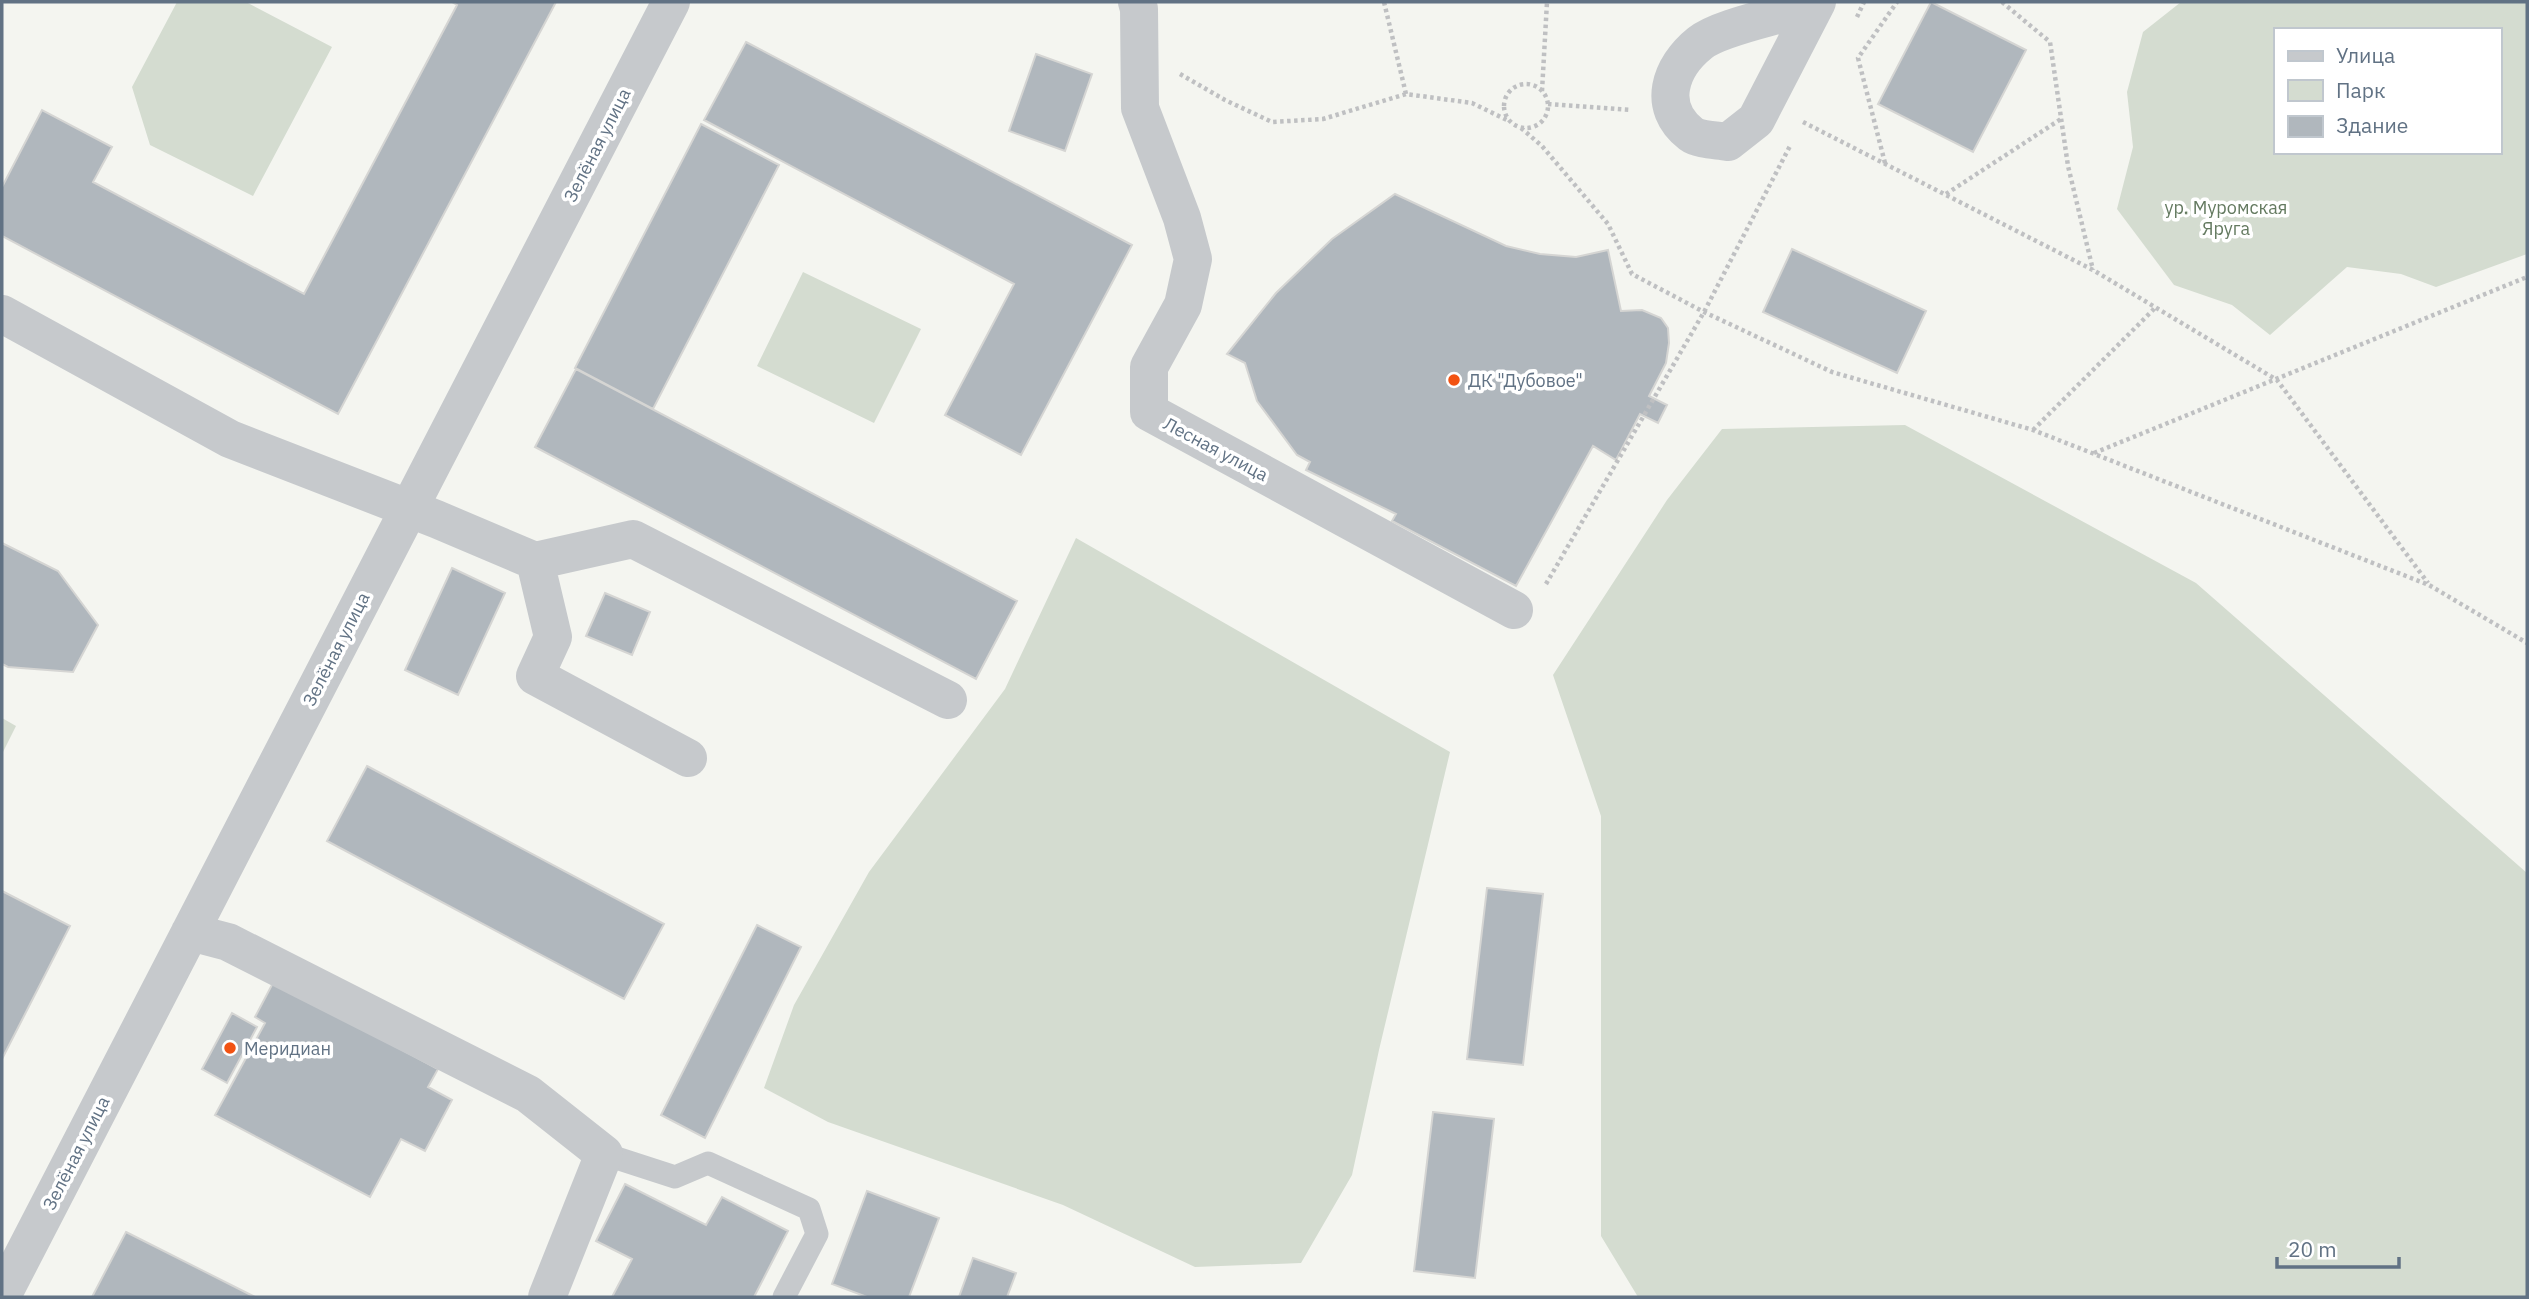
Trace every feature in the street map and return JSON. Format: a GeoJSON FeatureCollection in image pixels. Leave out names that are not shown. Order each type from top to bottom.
{"type":"FeatureCollection","features":[{"type":"Feature","properties":{"kind":"street","name":"Зелёная улица"},"geometry":{"type":"LineString","coordinates":[[2,1296],[671,2]]}},
{"type":"Feature","properties":{"kind":"street","name":"Лесная улица"},"geometry":{"type":"LineString","coordinates":[[1137,2],[1140,108],[1182,218],[1194,260],[1183,305],[1149,367],[1149,412],[1514,610]]}},
{"type":"Feature","properties":{"kind":"street"},"geometry":{"type":"LineString","coordinates":[[2,314],[230,439],[535,561],[633,539],[948,700]]}},
{"type":"Feature","properties":{"kind":"street"},"geometry":{"type":"LineString","coordinates":[[535,561],[553,637],[535,676],[688,758]]}},
{"type":"Feature","properties":{"kind":"street"},"geometry":{"type":"LineString","coordinates":[[190,932],[228,942],[528,1094],[604,1154],[547,1297]]}},
{"type":"Feature","properties":{"kind":"lane"},"geometry":{"type":"LineString","coordinates":[[604,1154],[675,1177],[708,1163],[809,1209],[817,1234],[784,1297]]}},
{"type":"Feature","properties":{"kind":"path"},"geometry":{"type":"LineString","coordinates":[[1384,2],[1406,94]]}},
{"type":"Feature","properties":{"kind":"path"},"geometry":{"type":"LineString","coordinates":[[1521,128],[1535,127],[1546,117],[1548,104],[1542,91],[1546,2]]}},
{"type":"Feature","properties":{"kind":"path"},"geometry":{"type":"LineString","coordinates":[[1885,164],[1858,58],[1897,2]]}},
{"type":"Feature","properties":{"kind":"path"},"geometry":{"type":"LineString","coordinates":[[2002,2],[2050,42],[2068,166],[2093,270]]}},
{"type":"Feature","properties":{"kind":"path"},"geometry":{"type":"LineString","coordinates":[[1184,76],[1225,100],[1272,122],[1323,119],[1406,94],[1472,103],[1521,128],[1542,146],[1608,224],[1632,274],[1704,312],[1832,372],[2033,430],[2429,585],[2527,643]]}},
{"type":"Feature","properties":{"kind":"path"},"geometry":{"type":"LineString","coordinates":[[1509,121],[1503,109],[1506,95],[1517,86],[1530,84],[1542,91]]}},
{"type":"Feature","properties":{"kind":"path"},"geometry":{"type":"LineString","coordinates":[[1548,104],[1611,108]]}},
{"type":"Feature","properties":{"kind":"path"},"geometry":{"type":"LineString","coordinates":[[1946,195],[2061,119]]}},
{"type":"Feature","properties":{"kind":"path"},"geometry":{"type":"LineString","coordinates":[[1797,134],[1803,122],[2093,270],[2277,380],[2429,585]]}},
{"type":"Feature","properties":{"kind":"path"},"geometry":{"type":"LineString","coordinates":[[1514,610],[1536,602],[1704,312],[1790,145]]}},
{"type":"Feature","properties":{"kind":"path"},"geometry":{"type":"LineString","coordinates":[[2094,453],[2527,277]]}},
{"type":"Feature","properties":{"kind":"path"},"geometry":{"type":"LineString","coordinates":[[2033,430],[2155,308]]}},
{"type":"Feature","properties":{"kind":"green space"},"geometry":{"type":"Polygon","coordinates":[[[177,2],[246,2],[332,47],[253,196],[150,145],[132,87],[177,2]]]}},
{"type":"Feature","properties":{"kind":"green space","name":"ур. Муромская Яруга"},"geometry":{"type":"Polygon","coordinates":[[[2181,2],[2527,2],[2527,254],[2436,287],[2401,274],[2347,267],[2270,335],[2232,305],[2174,285],[2117,209],[2133,147],[2127,92],[2143,32],[2181,2]]]}},
{"type":"Feature","properties":{"kind":"green space"},"geometry":{"type":"Polygon","coordinates":[[[803,272],[921,329],[874,423],[757,366],[803,272]]]}},
{"type":"Feature","properties":{"kind":"green space"},"geometry":{"type":"Polygon","coordinates":[[[1905,425],[2196,583],[2527,873],[2527,1297],[1638,1297],[1601,1236],[1601,816],[1553,675],[1667,500],[1722,429],[1905,425]]]}},
{"type":"Feature","properties":{"kind":"green space"},"geometry":{"type":"Polygon","coordinates":[[[1076,538],[1450,752],[1352,1175],[1301,1263],[1195,1267],[1063,1205],[828,1122],[764,1088],[794,1005],[869,872],[1005,689],[1076,538]]]}},
{"type":"Feature","properties":{"kind":"green space"},"geometry":{"type":"Polygon","coordinates":[[[2,718],[16,726],[2,754],[2,718]]]}},
{"type":"Feature","properties":{"kind":"building"},"geometry":{"type":"Polygon","coordinates":[[[452,2],[556,2],[338,414],[2,236],[2,187],[42,110],[112,147],[93,182],[304,294],[457,5],[452,2]]]}},
{"type":"Feature","properties":{"kind":"building"},"geometry":{"type":"Polygon","coordinates":[[[1931,2],[2026,50],[1973,152],[1878,104],[1931,2]]]}},
{"type":"Feature","properties":{"kind":"building"},"geometry":{"type":"Polygon","coordinates":[[[746,42],[1132,245],[1021,455],[945,415],[1014,284],[704,120],[746,42]]]}},
{"type":"Feature","properties":{"kind":"building"},"geometry":{"type":"Polygon","coordinates":[[[1036,54],[1092,74],[1065,151],[1009,131],[1036,54]]]}},
{"type":"Feature","properties":{"kind":"building"},"geometry":{"type":"Polygon","coordinates":[[[701,124],[779,165],[653,409],[575,368],[701,124]]]}},
{"type":"Feature","properties":{"kind":"building","name":"ДК \"Дубовое\""},"geometry":{"type":"Polygon","coordinates":[[[1395,194],[1506,246],[1540,254],[1576,257],[1608,250],[1621,311],[1642,310],[1661,318],[1668,328],[1666,363],[1649,396],[1667,405],[1658,423],[1640,414],[1616,460],[1593,446],[1516,586],[1392,521],[1396,514],[1306,470],[1310,462],[1297,455],[1257,401],[1245,363],[1227,354],[1276,293],[1332,239],[1395,194]]]}},
{"type":"Feature","properties":{"kind":"building"},"geometry":{"type":"Polygon","coordinates":[[[1792,249],[1926,311],[1897,373],[1763,312],[1792,249]]]}},
{"type":"Feature","properties":{"kind":"building"},"geometry":{"type":"Polygon","coordinates":[[[576,369],[1017,601],[976,679],[535,447],[576,369]]]}},
{"type":"Feature","properties":{"kind":"building"},"geometry":{"type":"Polygon","coordinates":[[[2,543],[58,571],[98,625],[73,672],[8,667],[2,664],[2,543]]]}},
{"type":"Feature","properties":{"kind":"building"},"geometry":{"type":"Polygon","coordinates":[[[452,568],[505,593],[458,695],[405,670],[452,568]]]}},
{"type":"Feature","properties":{"kind":"building"},"geometry":{"type":"Polygon","coordinates":[[[605,593],[650,612],[632,655],[586,636],[605,593]]]}},
{"type":"Feature","properties":{"kind":"building"},"geometry":{"type":"Polygon","coordinates":[[[367,766],[664,924],[624,999],[327,841],[367,766]]]}},
{"type":"Feature","properties":{"kind":"building"},"geometry":{"type":"Polygon","coordinates":[[[1487,888],[1543,894],[1523,1065],[1467,1059],[1487,888]]]}},
{"type":"Feature","properties":{"kind":"building"},"geometry":{"type":"Polygon","coordinates":[[[2,891],[70,926],[2,1059],[2,891]]]}},
{"type":"Feature","properties":{"kind":"building"},"geometry":{"type":"Polygon","coordinates":[[[757,925],[801,947],[705,1138],[661,1115],[757,925]]]}},
{"type":"Feature","properties":{"kind":"building"},"geometry":{"type":"Polygon","coordinates":[[[274,981],[438,1069],[428,1087],[452,1100],[425,1151],[401,1139],[370,1197],[215,1115],[265,1023],[255,1017],[274,981]]]}},
{"type":"Feature","properties":{"kind":"building","name":"Меридиан"},"geometry":{"type":"Polygon","coordinates":[[[232,1013],[257,1027],[227,1083],[202,1069],[232,1013]]]}},
{"type":"Feature","properties":{"kind":"building"},"geometry":{"type":"Polygon","coordinates":[[[1433,1112],[1494,1119],[1475,1278],[1414,1271],[1433,1112]]]}},
{"type":"Feature","properties":{"kind":"building"},"geometry":{"type":"Polygon","coordinates":[[[625,1184],[706,1225],[722,1197],[788,1231],[754,1297],[612,1297],[632,1259],[596,1241],[625,1184]]]}},
{"type":"Feature","properties":{"kind":"building"},"geometry":{"type":"Polygon","coordinates":[[[867,1191],[939,1218],[909,1297],[867,1297],[832,1284],[867,1191]]]}},
{"type":"Feature","properties":{"kind":"building"},"geometry":{"type":"Polygon","coordinates":[[[126,1232],[255,1297],[92,1297],[126,1232]]]}},
{"type":"Feature","properties":{"kind":"building"},"geometry":{"type":"Polygon","coordinates":[[[973,1258],[1016,1273],[1007,1297],[959,1297],[973,1258]]]}},
{"type":"Feature","properties":{"kind":"place","name":"ДК \"Дубовое\""},"geometry":{"type":"Point","coordinates":[1454,380]}},
{"type":"Feature","properties":{"kind":"place","name":"Меридиан"},"geometry":{"type":"Point","coordinates":[230,1048]}}]}
